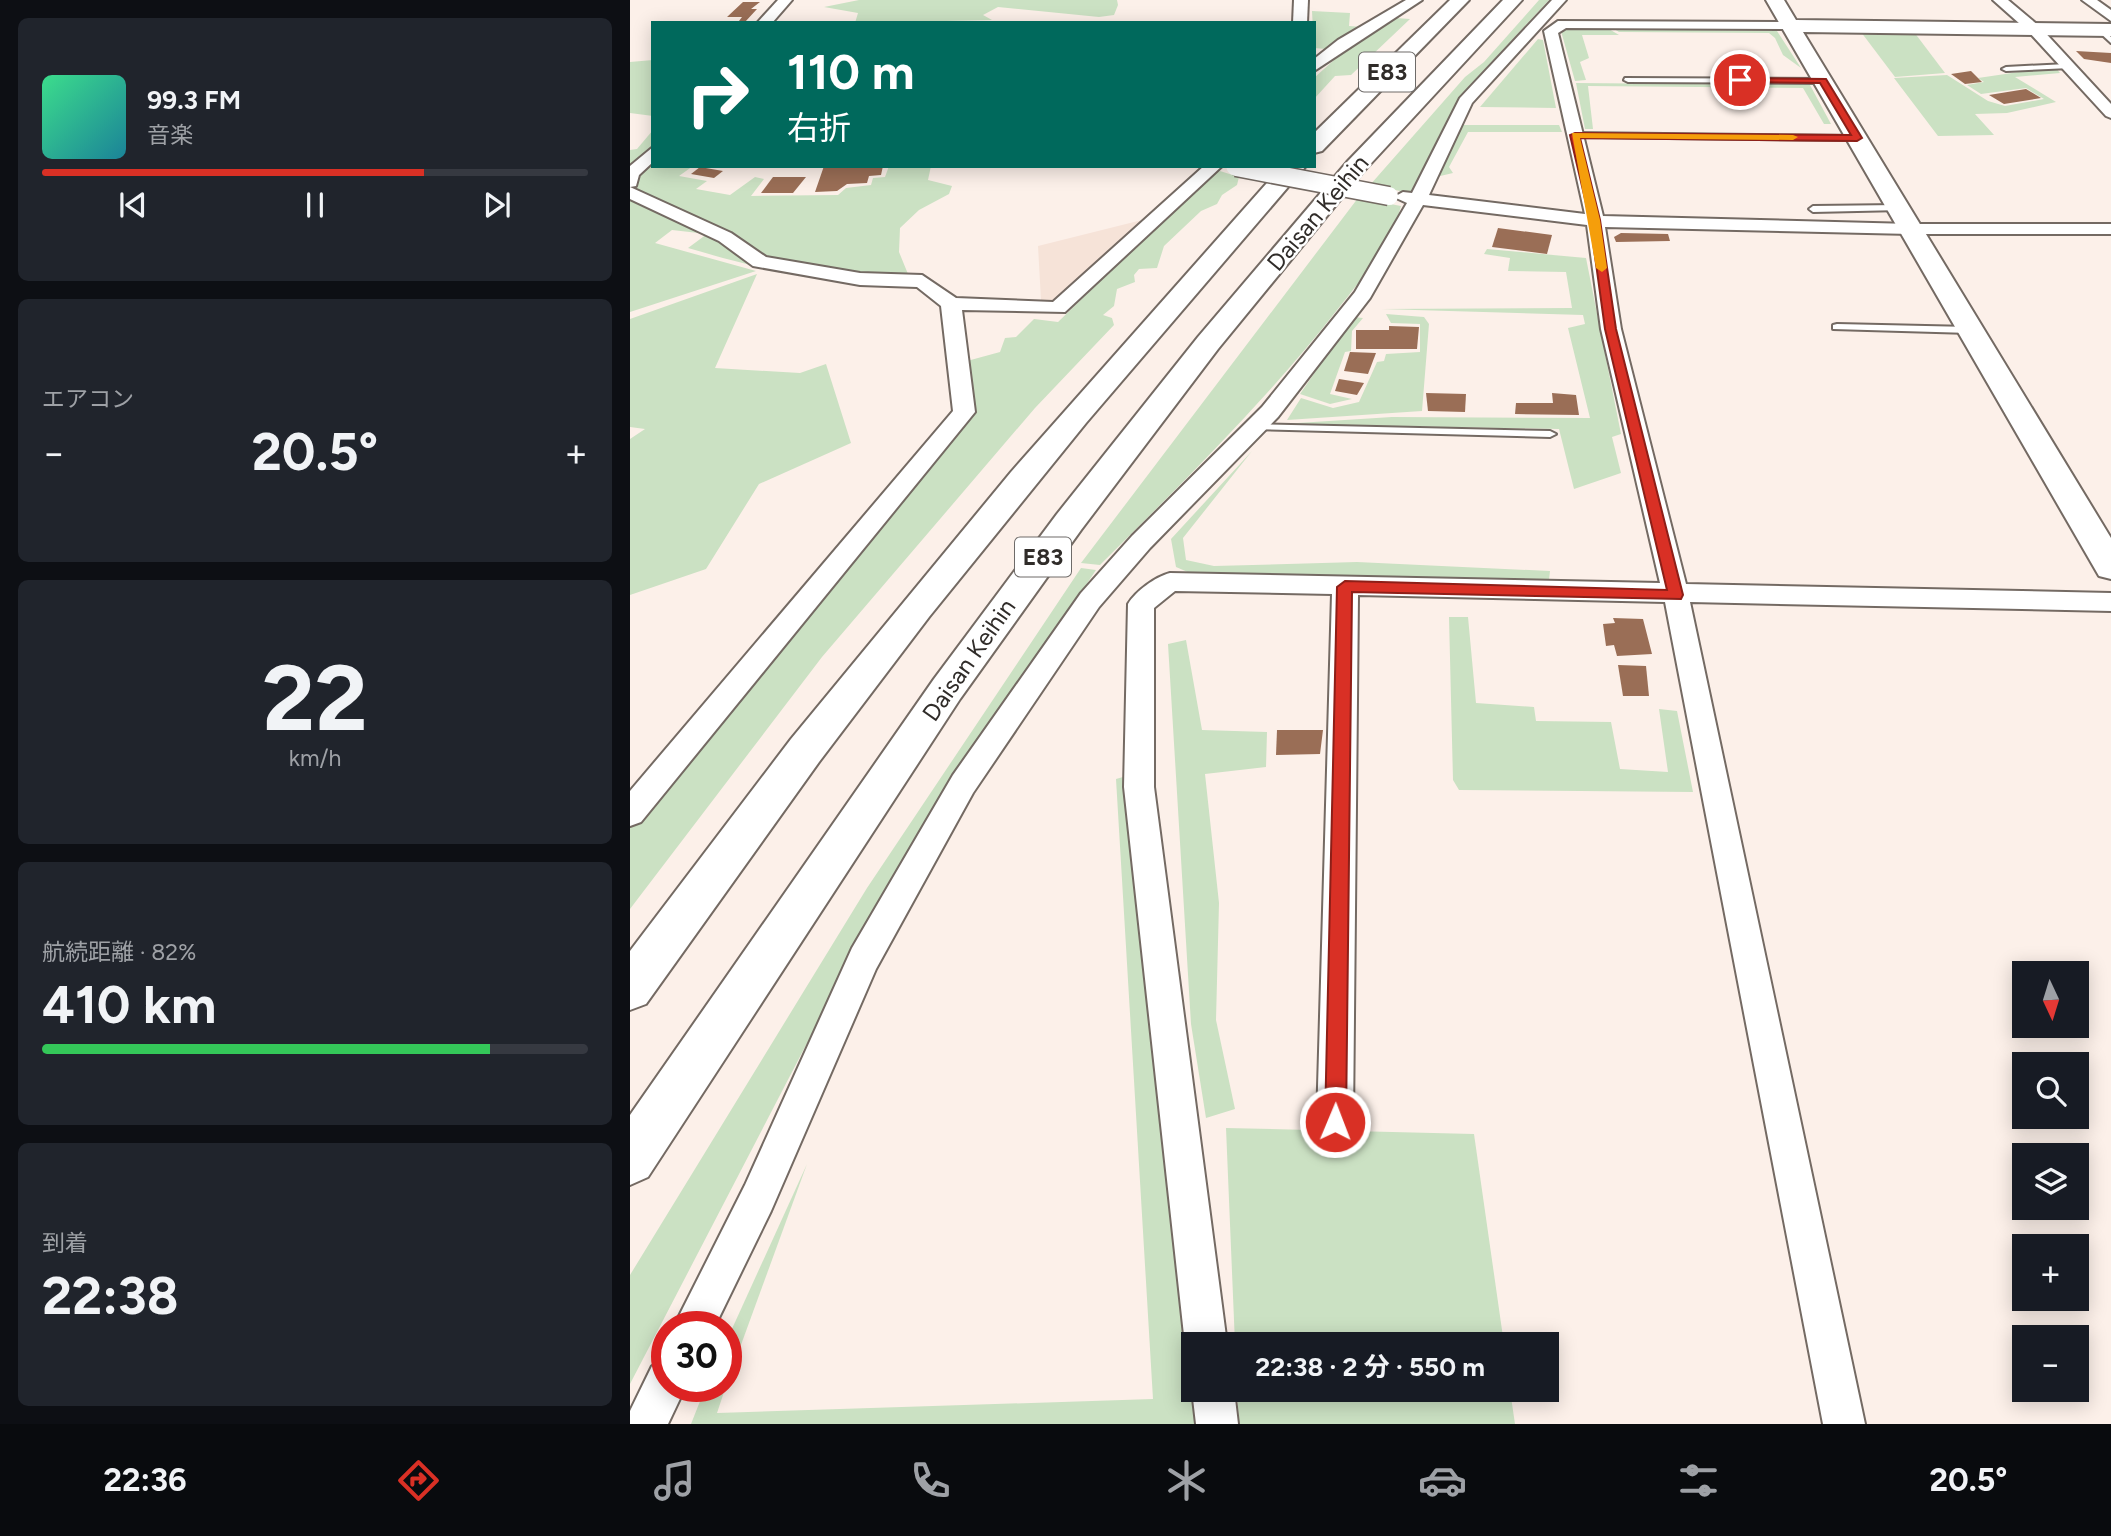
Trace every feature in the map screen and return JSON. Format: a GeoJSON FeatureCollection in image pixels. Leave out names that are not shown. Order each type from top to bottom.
{"type":"FeatureCollection","features":[{"type":"Feature","properties":{"kind":"main road","name":"Daisan Keihin"},"geometry":{"type":"LineString","coordinates":[[1316,144],[1460,0]]}},
{"type":"Feature","properties":{"kind":"main road","name":"Daisan Keihin"},"geometry":{"type":"LineString","coordinates":[[630,1159],[939,700],[1069,522],[1208,343],[1355,167],[1513,0]]}},
{"type":"Feature","properties":{"kind":"main road"},"geometry":{"type":"LineString","coordinates":[[1775,0],[2111,567]]}},
{"type":"Feature","properties":{"kind":"main road"},"geometry":{"type":"LineString","coordinates":[[1791,26],[2108,29]]}},
{"type":"Feature","properties":{"kind":"main road","name":"Daisan Keihin"},"geometry":{"type":"LineString","coordinates":[[630,988],[864,674],[990,517],[1136,344],[1293,168]]}},
{"type":"Feature","properties":{"kind":"street"},"geometry":{"type":"LineString","coordinates":[[766,21],[785,0]]}},
{"type":"Feature","properties":{"kind":"street"},"geometry":{"type":"LineString","coordinates":[[1300,21],[1301,0]]}},
{"type":"Feature","properties":{"kind":"street"},"geometry":{"type":"LineString","coordinates":[[1316,65],[1343,43],[1415,0]]}},
{"type":"Feature","properties":{"kind":"street"},"geometry":{"type":"LineString","coordinates":[[702,1311],[758,1198],[864,959],[963,784],[1090,600],[1270,412],[1363,294],[1418,199],[1465,101],[1559,0]]}},
{"type":"Feature","properties":{"kind":"street"},"geometry":{"type":"LineString","coordinates":[[2000,0],[2034,29],[2111,113]]}},
{"type":"Feature","properties":{"kind":"street"},"geometry":{"type":"LineString","coordinates":[[2089,0],[2108,29]]}},
{"type":"Feature","properties":{"kind":"street"},"geometry":{"type":"LineString","coordinates":[[1791,26],[1563,24],[1551,31],[1595,220],[1611,329],[1676,595],[1844,1424]]}},
{"type":"Feature","properties":{"kind":"street"},"geometry":{"type":"LineString","coordinates":[[630,182],[631,174],[651,154]]}},
{"type":"Feature","properties":{"kind":"street"},"geometry":{"type":"LineString","coordinates":[[630,192],[725,237],[760,262],[860,279],[922,281],[951,304],[1058,308],[1211,168]]}},
{"type":"Feature","properties":{"kind":"street"},"geometry":{"type":"LineString","coordinates":[[1236,168],[1389,196],[1595,220],[1905,218],[2111,229]]}},
{"type":"Feature","properties":{"kind":"street"},"geometry":{"type":"LineString","coordinates":[[630,813],[964,412],[951,304]]}},
{"type":"Feature","properties":{"kind":"street"},"geometry":{"type":"LineString","coordinates":[[1205,1332],[1139,787],[1141,604],[1170,582],[1676,595],[2111,602]]}},
{"type":"Feature","properties":{"kind":"street"},"geometry":{"type":"LineString","coordinates":[[1335,1122],[1345,587]]}},
{"type":"Feature","properties":{"kind":"street"},"geometry":{"type":"LineString","coordinates":[[646,1424],[657,1402]]}},
{"type":"Feature","properties":{"kind":"street"},"geometry":{"type":"LineString","coordinates":[[1214,1402],[1217,1424]]}},
{"type":"Feature","properties":{"kind":"lane"},"geometry":{"type":"LineString","coordinates":[[2006,69],[2067,65]]}},
{"type":"Feature","properties":{"kind":"lane"},"geometry":{"type":"LineString","coordinates":[[1628,80],[1823,81]]}},
{"type":"Feature","properties":{"kind":"lane"},"geometry":{"type":"LineString","coordinates":[[1575,135],[1857,138]]}},
{"type":"Feature","properties":{"kind":"lane"},"geometry":{"type":"LineString","coordinates":[[1813,209],[1905,218]]}},
{"type":"Feature","properties":{"kind":"lane"},"geometry":{"type":"LineString","coordinates":[[1837,327],[1969,330]]}},
{"type":"Feature","properties":{"kind":"lane"},"geometry":{"type":"LineString","coordinates":[[1253,427],[1550,434]]}},
{"type":"Feature","properties":{"kind":"shaded area"},"geometry":{"type":"Polygon","coordinates":[[[1146,219],[1056,300],[1041,300],[1038,246],[1146,219]]]}},
{"type":"Feature","properties":{"kind":"green space"},"geometry":{"type":"Polygon","coordinates":[[[859,0],[1117,0],[1118,5],[1114,15],[1099,17],[998,7],[983,15],[992,20],[946,21],[856,21],[858,13],[824,7],[859,0]]]}},
{"type":"Feature","properties":{"kind":"green space"},"geometry":{"type":"Polygon","coordinates":[[[1539,0],[1549,0],[1459,97],[1410,193],[1370,185],[1465,77],[1484,62],[1539,0]]]}},
{"type":"Feature","properties":{"kind":"green space"},"geometry":{"type":"Polygon","coordinates":[[[1312,11],[1350,13],[1349,26],[1363,27],[1326,49],[1316,48],[1316,21],[1313,21],[1312,11]]]}},
{"type":"Feature","properties":{"kind":"green space"},"geometry":{"type":"Polygon","coordinates":[[[1396,18],[1410,19],[1351,75],[1335,76],[1316,97],[1316,76],[1354,42],[1396,18]]]}},
{"type":"Feature","properties":{"kind":"green space"},"geometry":{"type":"Polygon","coordinates":[[[1609,29],[1619,35],[1582,35],[1589,58],[1580,62],[1586,80],[1575,81],[1561,31],[1609,29]]]}},
{"type":"Feature","properties":{"kind":"green space"},"geometry":{"type":"Polygon","coordinates":[[[1614,29],[1777,31],[1801,68],[1783,55],[1775,38],[1769,33],[1619,32],[1614,29]]]}},
{"type":"Feature","properties":{"kind":"green space"},"geometry":{"type":"Polygon","coordinates":[[[1861,32],[1914,32],[1945,73],[1895,77],[1861,32]]]}},
{"type":"Feature","properties":{"kind":"green space"},"geometry":{"type":"Polygon","coordinates":[[[1538,39],[1543,40],[1556,108],[1480,107],[1538,39]]]}},
{"type":"Feature","properties":{"kind":"green space"},"geometry":{"type":"Polygon","coordinates":[[[651,60],[651,116],[630,113],[630,62],[651,60]]]}},
{"type":"Feature","properties":{"kind":"green space"},"geometry":{"type":"Polygon","coordinates":[[[2056,68],[2060,73],[2015,77],[2056,102],[2007,113],[1975,114],[1994,135],[1938,136],[1894,78],[1947,75],[1988,101],[2005,106],[2044,99],[2026,88],[1981,94],[1967,85],[1984,82],[1978,78],[2056,68]]]}},
{"type":"Feature","properties":{"kind":"green space"},"geometry":{"type":"Polygon","coordinates":[[[1576,83],[1810,85],[1831,124],[1824,124],[1803,88],[1588,86],[1593,129],[1585,129],[1576,83]]]}},
{"type":"Feature","properties":{"kind":"green space"},"geometry":{"type":"Polygon","coordinates":[[[1462,125],[1559,125],[1562,132],[1468,132],[1449,167],[1453,173],[1436,177],[1462,125]]]}},
{"type":"Feature","properties":{"kind":"green space"},"geometry":{"type":"Polygon","coordinates":[[[651,132],[651,168],[690,168],[679,176],[707,181],[696,189],[730,195],[755,177],[764,179],[751,196],[838,195],[846,188],[871,185],[873,178],[885,177],[888,168],[931,168],[928,180],[952,186],[949,194],[919,210],[900,228],[899,252],[908,274],[850,278],[796,274],[688,248],[707,234],[672,230],[655,243],[756,271],[630,312],[630,150],[637,149],[651,132]]]}},
{"type":"Feature","properties":{"kind":"green space"},"geometry":{"type":"Polygon","coordinates":[[[1220,171],[1239,177],[1237,185],[1222,195],[1217,204],[1201,211],[1164,246],[1157,268],[1139,269],[1134,275],[1135,282],[1117,289],[1114,306],[1103,315],[1112,318],[1114,325],[1035,408],[822,657],[630,909],[630,824],[973,411],[967,361],[1000,352],[1005,338],[1016,337],[1034,319],[1058,322],[1209,176],[1220,171]]]}},
{"type":"Feature","properties":{"kind":"green space"},"geometry":{"type":"Polygon","coordinates":[[[1358,198],[1401,206],[1383,248],[1356,286],[1281,377],[1161,504],[1100,565],[1081,563],[1358,198]]]}},
{"type":"Feature","properties":{"kind":"green space"},"geometry":{"type":"Polygon","coordinates":[[[1487,249],[1586,258],[1621,434],[1612,437],[1621,473],[1574,489],[1559,429],[1282,424],[1392,417],[1590,418],[1568,328],[1585,324],[1583,315],[1381,309],[1572,308],[1566,272],[1508,271],[1510,258],[1484,254],[1487,249]]]}},
{"type":"Feature","properties":{"kind":"green space"},"geometry":{"type":"Polygon","coordinates":[[[757,274],[715,368],[800,373],[826,364],[851,443],[759,484],[706,569],[630,595],[630,439],[645,429],[630,427],[630,319],[757,274]]]}},
{"type":"Feature","properties":{"kind":"green space"},"geometry":{"type":"Polygon","coordinates":[[[1386,314],[1424,317],[1429,324],[1422,411],[1287,420],[1301,398],[1333,408],[1359,402],[1377,362],[1384,361],[1386,354],[1420,352],[1420,324],[1391,323],[1386,314]]]}},
{"type":"Feature","properties":{"kind":"green space"},"geometry":{"type":"Polygon","coordinates":[[[1353,317],[1363,318],[1352,331],[1351,351],[1345,352],[1330,394],[1352,399],[1330,404],[1300,394],[1353,317]]]}},
{"type":"Feature","properties":{"kind":"green space"},"geometry":{"type":"Polygon","coordinates":[[[1252,451],[1183,538],[1186,560],[1214,566],[1357,562],[1550,571],[1549,580],[1197,576],[1176,567],[1171,539],[1252,451]]]}},
{"type":"Feature","properties":{"kind":"green space"},"geometry":{"type":"Polygon","coordinates":[[[1081,568],[1096,570],[900,864],[668,1311],[651,1311],[651,1344],[630,1384],[630,1275],[867,888],[1081,568]]]}},
{"type":"Feature","properties":{"kind":"green space"},"geometry":{"type":"Polygon","coordinates":[[[1449,617],[1468,617],[1476,703],[1534,707],[1536,721],[1611,722],[1620,769],[1668,772],[1659,709],[1677,711],[1693,792],[1459,790],[1453,780],[1449,617]]]}},
{"type":"Feature","properties":{"kind":"green space"},"geometry":{"type":"Polygon","coordinates":[[[1186,640],[1202,730],[1267,732],[1266,767],[1205,774],[1219,903],[1216,1020],[1235,1109],[1206,1118],[1191,1024],[1168,644],[1186,640]]]}},
{"type":"Feature","properties":{"kind":"green space"},"geometry":{"type":"Polygon","coordinates":[[[1130,775],[1188,1332],[1181,1332],[1181,1402],[1195,1402],[1197,1424],[691,1424],[700,1402],[721,1402],[717,1413],[1153,1399],[1116,779],[1130,775]]]}},
{"type":"Feature","properties":{"kind":"green space"},"geometry":{"type":"Polygon","coordinates":[[[1226,1128],[1474,1134],[1502,1332],[1234,1332],[1226,1128]]]}},
{"type":"Feature","properties":{"kind":"green space"},"geometry":{"type":"Polygon","coordinates":[[[807,1164],[742,1342],[740,1311],[807,1164]]]}},
{"type":"Feature","properties":{"kind":"green space"},"geometry":{"type":"Polygon","coordinates":[[[1238,1402],[1512,1402],[1515,1424],[1239,1424],[1238,1402]]]}},
{"type":"Feature","properties":{"kind":"building"},"geometry":{"type":"Polygon","coordinates":[[[743,2],[760,2],[751,9],[757,9],[746,21],[739,21],[742,17],[727,17],[743,2]]]}},
{"type":"Feature","properties":{"kind":"building"},"geometry":{"type":"Polygon","coordinates":[[[2076,51],[2111,53],[2111,63],[2084,59],[2076,51]]]}},
{"type":"Feature","properties":{"kind":"building"},"geometry":{"type":"Polygon","coordinates":[[[1971,71],[1982,82],[1965,84],[1951,74],[1971,71]]]}},
{"type":"Feature","properties":{"kind":"building"},"geometry":{"type":"Polygon","coordinates":[[[2026,89],[2041,98],[2004,104],[1989,95],[2026,89]]]}},
{"type":"Feature","properties":{"kind":"building"},"geometry":{"type":"Polygon","coordinates":[[[699,168],[723,171],[714,178],[691,174],[699,168]]]}},
{"type":"Feature","properties":{"kind":"building"},"geometry":{"type":"Polygon","coordinates":[[[823,168],[883,168],[881,175],[869,176],[867,183],[847,184],[837,191],[815,192],[823,168]]]}},
{"type":"Feature","properties":{"kind":"building"},"geometry":{"type":"Polygon","coordinates":[[[773,177],[806,177],[793,193],[761,193],[773,177]]]}},
{"type":"Feature","properties":{"kind":"building"},"geometry":{"type":"Polygon","coordinates":[[[1498,228],[1552,235],[1547,254],[1492,247],[1498,228]]]}},
{"type":"Feature","properties":{"kind":"building"},"geometry":{"type":"Polygon","coordinates":[[[1621,233],[1668,234],[1670,241],[1616,242],[1614,237],[1621,233]]]}},
{"type":"Feature","properties":{"kind":"building"},"geometry":{"type":"Polygon","coordinates":[[[1389,326],[1419,327],[1417,349],[1356,349],[1356,330],[1389,330],[1389,326]]]}},
{"type":"Feature","properties":{"kind":"building"},"geometry":{"type":"Polygon","coordinates":[[[1350,352],[1376,353],[1368,374],[1344,371],[1350,352]]]}},
{"type":"Feature","properties":{"kind":"building"},"geometry":{"type":"Polygon","coordinates":[[[1339,379],[1364,383],[1357,395],[1335,391],[1339,379]]]}},
{"type":"Feature","properties":{"kind":"building"},"geometry":{"type":"Polygon","coordinates":[[[1426,393],[1466,394],[1465,412],[1428,411],[1426,393]]]}},
{"type":"Feature","properties":{"kind":"building"},"geometry":{"type":"Polygon","coordinates":[[[1552,393],[1576,395],[1579,415],[1515,414],[1516,403],[1553,403],[1552,393]]]}},
{"type":"Feature","properties":{"kind":"building"},"geometry":{"type":"Polygon","coordinates":[[[1613,618],[1643,619],[1652,654],[1617,656],[1614,645],[1606,646],[1603,624],[1615,623],[1613,618]]]}},
{"type":"Feature","properties":{"kind":"building"},"geometry":{"type":"Polygon","coordinates":[[[1618,665],[1646,666],[1649,696],[1623,696],[1618,665]]]}},
{"type":"Feature","properties":{"kind":"building"},"geometry":{"type":"Polygon","coordinates":[[[1277,730],[1323,730],[1320,754],[1276,755],[1277,730]]]}},
{"type":"Feature","properties":{"kind":"slow traffic"},"geometry":{"type":"LineString","coordinates":[[1602,268],[1595,220],[1575,135],[1793,137]]}},
{"type":"Feature","properties":{"kind":"route"},"geometry":{"type":"LineString","coordinates":[[1335,1122],[1345,587],[1676,595],[1611,329],[1595,220],[1575,135],[1857,138],[1823,81],[1740,80]]}}]}
